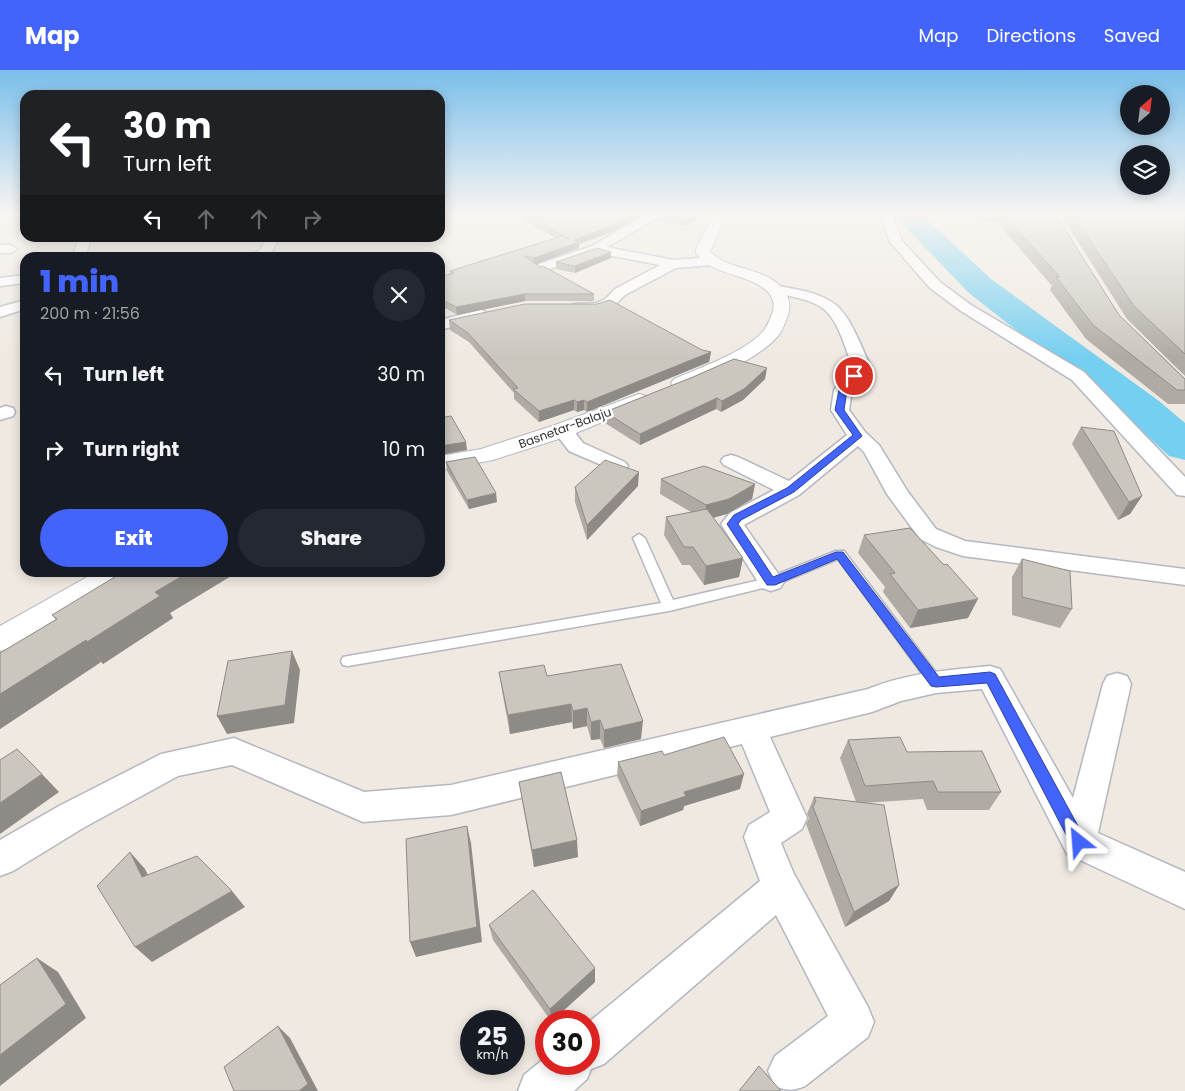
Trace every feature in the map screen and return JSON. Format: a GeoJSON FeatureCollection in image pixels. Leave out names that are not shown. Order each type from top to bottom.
{"type":"FeatureCollection","features":[{"type":"Feature","properties":{"kind":"street"},"geometry":{"type":"LineString","coordinates":[[542,268],[557,263]]}},
{"type":"Feature","properties":{"kind":"street"},"geometry":{"type":"LineString","coordinates":[[666,263],[698,263]]}},
{"type":"Feature","properties":{"kind":"street"},"geometry":{"type":"LineString","coordinates":[[716,263],[762,281],[774,289],[808,297],[830,307],[846,331],[862,367],[843,390],[840,410],[858,436],[872,449],[898,494],[928,534],[963,548],[1185,578]]}},
{"type":"Feature","properties":{"kind":"street"},"geometry":{"type":"LineString","coordinates":[[915,263],[935,285],[966,308],[1078,376],[1185,490]]}},
{"type":"Feature","properties":{"kind":"street"},"geometry":{"type":"LineString","coordinates":[[562,308],[597,307],[609,303],[620,292],[673,264]]}},
{"type":"Feature","properties":{"kind":"street"},"geometry":{"type":"LineString","coordinates":[[0,282],[20,280]]}},
{"type":"Feature","properties":{"kind":"street","name":"Basnetar-Balaju"},"geometry":{"type":"LineString","coordinates":[[445,462],[485,455],[563,430],[664,390],[742,354],[771,332],[784,307],[781,298],[774,289]]}},
{"type":"Feature","properties":{"kind":"street"},"geometry":{"type":"LineString","coordinates":[[0,312],[20,306]]}},
{"type":"Feature","properties":{"kind":"street"},"geometry":{"type":"LineString","coordinates":[[445,324],[497,312]]}},
{"type":"Feature","properties":{"kind":"street"},"geometry":{"type":"LineString","coordinates":[[563,430],[576,447],[618,466]]}},
{"type":"Feature","properties":{"kind":"street"},"geometry":{"type":"LineString","coordinates":[[771,582],[732,524],[738,518],[790,490],[858,436]]}},
{"type":"Feature","properties":{"kind":"street"},"geometry":{"type":"LineString","coordinates":[[731,461],[790,490]]}},
{"type":"Feature","properties":{"kind":"street"},"geometry":{"type":"LineString","coordinates":[[0,640],[109,577]]}},
{"type":"Feature","properties":{"kind":"street"},"geometry":{"type":"LineString","coordinates":[[0,860],[71,817],[172,764],[234,751],[363,807],[451,800],[872,700],[896,690],[936,682],[990,677],[1079,842],[1185,891]]}},
{"type":"Feature","properties":{"kind":"street"},"geometry":{"type":"LineString","coordinates":[[1079,842],[1117,684]]}},
{"type":"Feature","properties":{"kind":"street"},"geometry":{"type":"LineString","coordinates":[[751,729],[790,818],[761,837],[781,887],[853,1022],[790,1071]]}},
{"type":"Feature","properties":{"kind":"street"},"geometry":{"type":"LineString","coordinates":[[600,1041],[781,887]]}},
{"type":"Feature","properties":{"kind":"street"},"geometry":{"type":"LineString","coordinates":[[540,1091],[559,1075]]}},
{"type":"Feature","properties":{"kind":"lane"},"geometry":{"type":"LineString","coordinates":[[639,538],[669,606]]}},
{"type":"Feature","properties":{"kind":"lane"},"geometry":{"type":"LineString","coordinates":[[348,661],[669,606],[771,582],[840,554],[936,682]]}},
{"type":"Feature","properties":{"kind":"building"},"geometry":{"type":"Polygon","coordinates":[[[477,263],[534,263],[594,294],[525,294],[456,307],[445,302],[445,276],[454,273],[450,271],[477,263]]]}},
{"type":"Feature","properties":{"kind":"building"},"geometry":{"type":"Polygon","coordinates":[[[559,263],[584,263],[575,266],[559,263]]]}},
{"type":"Feature","properties":{"kind":"building"},"geometry":{"type":"Polygon","coordinates":[[[1047,263],[1086,263],[1119,315],[1185,379],[1185,390],[1177,390],[1093,325],[1056,277],[1060,277],[1047,263]]]}},
{"type":"Feature","properties":{"kind":"building"},"geometry":{"type":"Polygon","coordinates":[[[1105,263],[1185,263],[1185,354],[1134,306],[1105,263]]]}},
{"type":"Feature","properties":{"kind":"building"},"geometry":{"type":"Polygon","coordinates":[[[610,300],[702,350],[711,352],[587,402],[584,400],[577,402],[574,400],[539,411],[513,389],[518,388],[468,333],[449,320],[525,304],[597,304],[610,300]]]}},
{"type":"Feature","properties":{"kind":"building"},"geometry":{"type":"Polygon","coordinates":[[[734,359],[767,368],[744,389],[722,401],[717,398],[640,434],[605,412],[693,377],[734,359]]]}},
{"type":"Feature","properties":{"kind":"building"},"geometry":{"type":"Polygon","coordinates":[[[451,416],[466,442],[445,445],[445,417],[451,416]]]}},
{"type":"Feature","properties":{"kind":"building"},"geometry":{"type":"Polygon","coordinates":[[[1081,427],[1114,431],[1142,496],[1129,502],[1081,427]]]}},
{"type":"Feature","properties":{"kind":"building"},"geometry":{"type":"Polygon","coordinates":[[[475,457],[496,493],[467,500],[446,462],[475,457]]]}},
{"type":"Feature","properties":{"kind":"building"},"geometry":{"type":"Polygon","coordinates":[[[605,460],[639,472],[587,525],[575,487],[605,460]]]}},
{"type":"Feature","properties":{"kind":"building"},"geometry":{"type":"Polygon","coordinates":[[[704,466],[755,484],[729,499],[706,505],[661,479],[704,466]]]}},
{"type":"Feature","properties":{"kind":"building"},"geometry":{"type":"Polygon","coordinates":[[[707,509],[743,558],[706,566],[693,547],[684,547],[666,517],[707,509]]]}},
{"type":"Feature","properties":{"kind":"building"},"geometry":{"type":"Polygon","coordinates":[[[910,528],[944,565],[947,564],[978,599],[918,610],[890,574],[895,573],[864,535],[910,528]]]}},
{"type":"Feature","properties":{"kind":"building"},"geometry":{"type":"Polygon","coordinates":[[[1022,559],[1070,571],[1072,609],[1022,597],[1022,559]]]}},
{"type":"Feature","properties":{"kind":"building"},"geometry":{"type":"Polygon","coordinates":[[[115,577],[180,577],[155,592],[160,596],[0,694],[0,653],[57,619],[52,615],[115,577]]]}},
{"type":"Feature","properties":{"kind":"building"},"geometry":{"type":"Polygon","coordinates":[[[292,651],[285,705],[217,716],[228,661],[292,651]]]}},
{"type":"Feature","properties":{"kind":"building"},"geometry":{"type":"Polygon","coordinates":[[[621,664],[643,721],[604,730],[600,720],[591,722],[587,708],[573,711],[571,704],[508,715],[499,672],[544,665],[547,676],[621,664]]]}},
{"type":"Feature","properties":{"kind":"building"},"geometry":{"type":"Polygon","coordinates":[[[724,737],[744,774],[684,792],[686,796],[641,811],[618,762],[662,751],[664,755],[724,737]]]}},
{"type":"Feature","properties":{"kind":"building"},"geometry":{"type":"Polygon","coordinates":[[[900,737],[907,752],[982,751],[1001,792],[938,792],[933,781],[865,786],[848,740],[900,737]]]}},
{"type":"Feature","properties":{"kind":"building"},"geometry":{"type":"Polygon","coordinates":[[[17,749],[42,774],[0,803],[0,760],[17,749]]]}},
{"type":"Feature","properties":{"kind":"building"},"geometry":{"type":"Polygon","coordinates":[[[561,772],[577,840],[532,850],[519,782],[561,772]]]}},
{"type":"Feature","properties":{"kind":"building"},"geometry":{"type":"Polygon","coordinates":[[[814,797],[884,805],[899,885],[854,912],[813,807],[816,801],[814,797]]]}},
{"type":"Feature","properties":{"kind":"building"},"geometry":{"type":"Polygon","coordinates":[[[467,826],[477,927],[410,942],[406,839],[467,826]]]}},
{"type":"Feature","properties":{"kind":"building"},"geometry":{"type":"Polygon","coordinates":[[[130,852],[142,877],[197,856],[232,891],[135,947],[97,886],[130,852]]]}},
{"type":"Feature","properties":{"kind":"building"},"geometry":{"type":"Polygon","coordinates":[[[533,890],[595,968],[550,1009],[489,925],[533,890]]]}},
{"type":"Feature","properties":{"kind":"building"},"geometry":{"type":"Polygon","coordinates":[[[37,958],[66,1004],[0,1055],[0,985],[37,958]]]}},
{"type":"Feature","properties":{"kind":"building"},"geometry":{"type":"Polygon","coordinates":[[[278,1026],[308,1084],[299,1091],[234,1091],[224,1067],[278,1026]]]}},
{"type":"Feature","properties":{"kind":"building"},"geometry":{"type":"Polygon","coordinates":[[[759,1066],[781,1091],[739,1091],[759,1066]]]}},
{"type":"Feature","properties":{"kind":"waterway"},"geometry":{"type":"LineString","coordinates":[[956,263],[980,286],[1144,410],[1185,446]]}},
{"type":"Feature","properties":{"kind":"route"},"geometry":{"type":"LineString","coordinates":[[854,376],[843,390],[840,410],[858,436],[790,490],[738,518],[732,524],[771,582],[840,554],[936,682],[990,677],[1079,842]]}}]}
